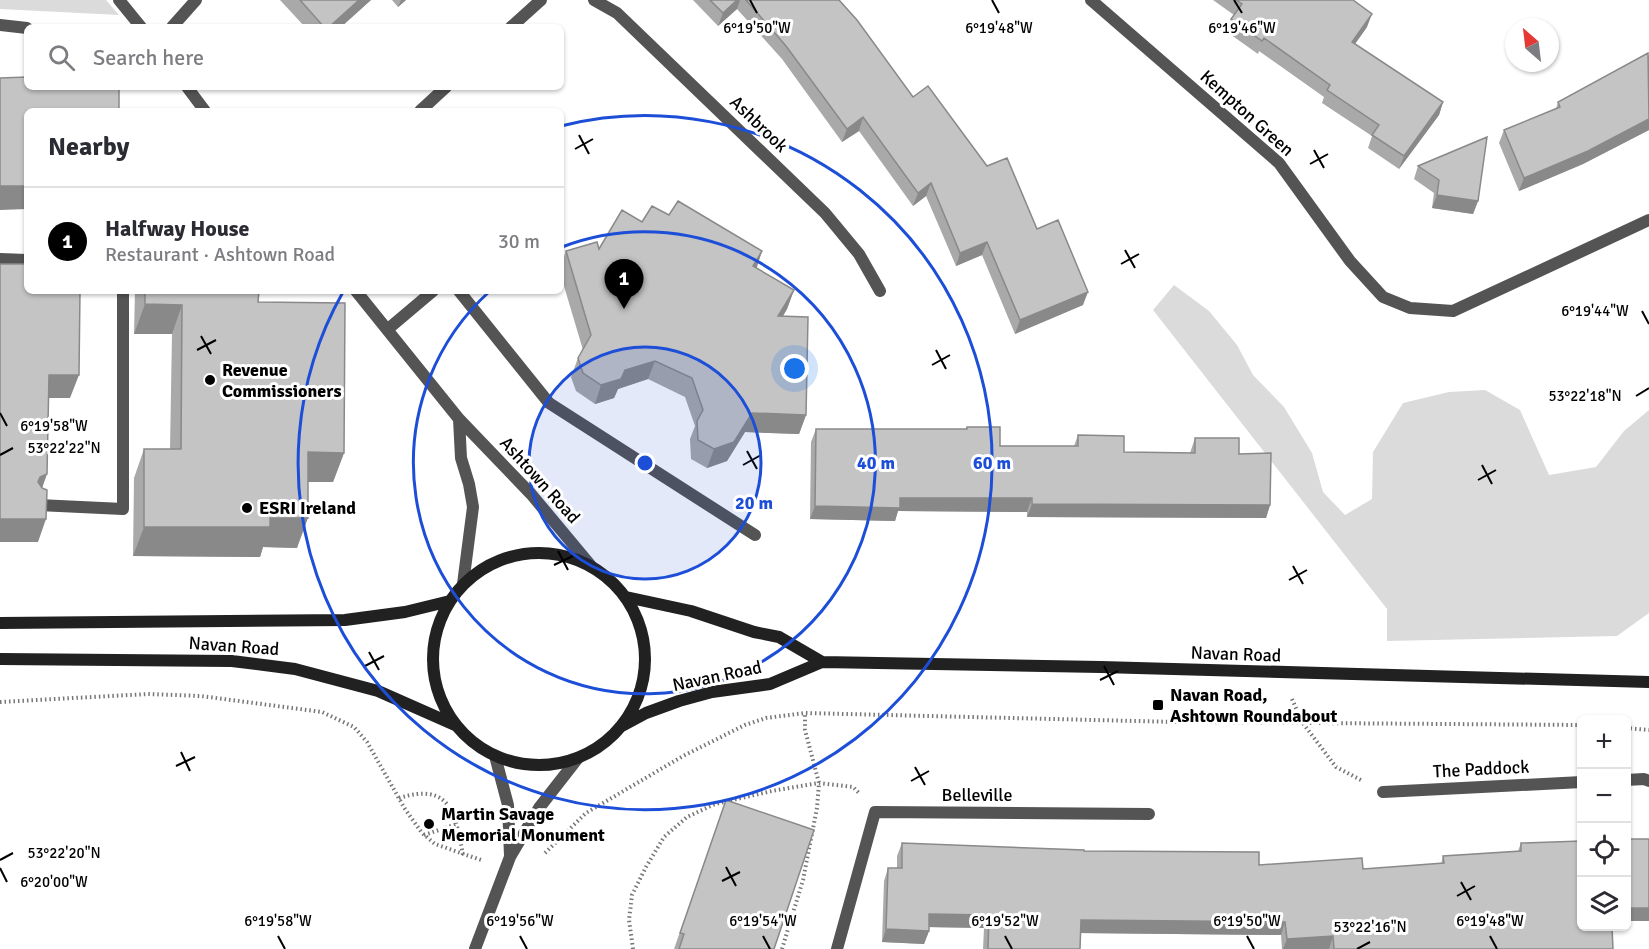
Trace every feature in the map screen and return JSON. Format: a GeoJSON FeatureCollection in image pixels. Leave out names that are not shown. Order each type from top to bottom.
{"type":"FeatureCollection","features":[{"type":"Feature","properties":{"kind":"main road"},"geometry":{"type":"LineString","coordinates":[[535,552],[559,554],[592,567],[611,581],[626,597],[641,627],[645,655],[641,690],[620,727],[601,745],[578,758],[559,763],[521,764],[495,756],[474,744],[456,725],[443,705],[435,683],[432,660],[434,639],[441,618],[450,600],[463,584],[490,565],[512,556],[535,552]]}},
{"type":"Feature","properties":{"kind":"main road","name":"Navan Road"},"geometry":{"type":"LineString","coordinates":[[626,597],[691,612],[754,632],[779,637],[822,662]]}},
{"type":"Feature","properties":{"kind":"main road","name":"Navan Road"},"geometry":{"type":"LineString","coordinates":[[0,623],[345,620],[405,612],[450,600]]}},
{"type":"Feature","properties":{"kind":"main road","name":"Navan Road"},"geometry":{"type":"LineString","coordinates":[[0,659],[232,662],[295,669],[378,691],[456,725]]}},
{"type":"Feature","properties":{"kind":"main road","name":"Navan Road"},"geometry":{"type":"LineString","coordinates":[[620,727],[646,713],[679,701],[712,692],[770,684],[822,662],[1649,682]]}},
{"type":"Feature","properties":{"kind":"street"},"geometry":{"type":"LineString","coordinates":[[119,0],[139,24]]}},
{"type":"Feature","properties":{"kind":"street"},"geometry":{"type":"LineString","coordinates":[[175,24],[196,0]]}},
{"type":"Feature","properties":{"kind":"street"},"geometry":{"type":"LineString","coordinates":[[514,24],[541,0]]}},
{"type":"Feature","properties":{"kind":"street","name":"Ashbrook"},"geometry":{"type":"LineString","coordinates":[[594,0],[617,13],[825,213],[859,254],[880,291]]}},
{"type":"Feature","properties":{"kind":"street","name":"Kempton Green"},"geometry":{"type":"LineString","coordinates":[[1091,0],[1279,164],[1350,261],[1383,297],[1410,308],[1453,311],[1649,220]]}},
{"type":"Feature","properties":{"kind":"street"},"geometry":{"type":"LineString","coordinates":[[0,25],[24,28]]}},
{"type":"Feature","properties":{"kind":"street"},"geometry":{"type":"LineString","coordinates":[[189,90],[203,108]]}},
{"type":"Feature","properties":{"kind":"street"},"geometry":{"type":"LineString","coordinates":[[423,108],[443,90]]}},
{"type":"Feature","properties":{"kind":"street"},"geometry":{"type":"LineString","coordinates":[[0,260],[24,260]]}},
{"type":"Feature","properties":{"kind":"street"},"geometry":{"type":"LineString","coordinates":[[39,505],[123,510],[123,294]]}},
{"type":"Feature","properties":{"kind":"street","name":"Ashtown Road"},"geometry":{"type":"LineString","coordinates":[[359,294],[459,419],[531,495],[592,567]]}},
{"type":"Feature","properties":{"kind":"street"},"geometry":{"type":"LineString","coordinates":[[388,329],[429,294]]}},
{"type":"Feature","properties":{"kind":"street"},"geometry":{"type":"LineString","coordinates":[[461,294],[549,403],[755,535]]}},
{"type":"Feature","properties":{"kind":"street"},"geometry":{"type":"LineString","coordinates":[[459,419],[461,458],[470,484],[473,507],[463,584]]}},
{"type":"Feature","properties":{"kind":"street"},"geometry":{"type":"LineString","coordinates":[[495,756],[508,805],[510,857]]}},
{"type":"Feature","properties":{"kind":"street"},"geometry":{"type":"LineString","coordinates":[[475,949],[510,857],[539,808],[578,758]]}},
{"type":"Feature","properties":{"kind":"street"},"geometry":{"type":"LineString","coordinates":[[1631,780],[1649,781]]}},
{"type":"Feature","properties":{"kind":"street","name":"The Paddock"},"geometry":{"type":"LineString","coordinates":[[1383,792],[1577,782]]}},
{"type":"Feature","properties":{"kind":"street"},"geometry":{"type":"LineString","coordinates":[[837,949],[875,812]]}},
{"type":"Feature","properties":{"kind":"street","name":"Belleville"},"geometry":{"type":"LineString","coordinates":[[875,812],[1149,814]]}},
{"type":"Feature","properties":{"kind":"path"},"geometry":{"type":"LineString","coordinates":[[1282,673],[1302,722],[1336,767],[1383,792]]}},
{"type":"Feature","properties":{"kind":"path"},"geometry":{"type":"LineString","coordinates":[[0,702],[148,694],[201,696],[322,712],[354,727],[367,742],[399,798],[424,835],[435,844],[479,860]]}},
{"type":"Feature","properties":{"kind":"path"},"geometry":{"type":"LineString","coordinates":[[782,949],[809,850],[819,783],[805,730],[805,713]]}},
{"type":"Feature","properties":{"kind":"path"},"geometry":{"type":"LineString","coordinates":[[540,858],[586,813],[683,756],[745,725],[766,718],[805,713],[1177,722],[1577,725]]}},
{"type":"Feature","properties":{"kind":"path"},"geometry":{"type":"LineString","coordinates":[[1631,728],[1649,730]]}},
{"type":"Feature","properties":{"kind":"path"},"geometry":{"type":"LineString","coordinates":[[633,949],[629,920],[632,895],[664,837],[687,817],[715,804],[819,783],[853,787],[875,812]]}},
{"type":"Feature","properties":{"kind":"path"},"geometry":{"type":"LineString","coordinates":[[399,798],[416,793],[429,793],[448,804],[457,824],[463,855]]}},
{"type":"Feature","properties":{"kind":"path"},"geometry":{"type":"LineString","coordinates":[[424,835],[457,824]]}},
{"type":"Feature","properties":{"kind":"shaded area"},"geometry":{"type":"Polygon","coordinates":[[[0,0],[106,0],[119,15],[0,9],[0,0]]]}},
{"type":"Feature","properties":{"kind":"shaded area"},"geometry":{"type":"Polygon","coordinates":[[[1174,285],[1209,311],[1237,345],[1253,375],[1284,407],[1312,453],[1323,492],[1345,515],[1372,499],[1373,452],[1403,403],[1449,392],[1485,390],[1520,410],[1549,475],[1596,467],[1624,431],[1649,410],[1649,613],[1617,636],[1387,641],[1387,609],[1153,310],[1174,285]]]}},
{"type":"Feature","properties":{"kind":"building"},"geometry":{"type":"Polygon","coordinates":[[[300,0],[359,0],[332,24],[321,24],[300,0]]]}},
{"type":"Feature","properties":{"kind":"building"},"geometry":{"type":"Polygon","coordinates":[[[710,0],[737,0],[723,13],[710,0]]]}},
{"type":"Feature","properties":{"kind":"building"},"geometry":{"type":"Polygon","coordinates":[[[746,0],[839,0],[857,20],[913,97],[928,86],[987,166],[1007,158],[1037,229],[1058,220],[1088,292],[1020,320],[987,242],[960,253],[931,183],[918,193],[863,117],[847,129],[786,46],[746,0]]]}},
{"type":"Feature","properties":{"kind":"building"},"geometry":{"type":"Polygon","coordinates":[[[1236,0],[1353,0],[1372,14],[1352,42],[1443,102],[1404,156],[1372,135],[1379,125],[1327,90],[1330,85],[1264,38],[1262,41],[1231,19],[1242,4],[1236,0]]]}},
{"type":"Feature","properties":{"kind":"building"},"geometry":{"type":"Polygon","coordinates":[[[1648,53],[1649,119],[1588,151],[1524,178],[1504,130],[1560,107],[1558,102],[1648,53]]]}},
{"type":"Feature","properties":{"kind":"building"},"geometry":{"type":"Polygon","coordinates":[[[24,77],[24,90],[119,90],[119,108],[24,108],[24,186],[0,186],[0,78],[24,77]]]}},
{"type":"Feature","properties":{"kind":"building"},"geometry":{"type":"Polygon","coordinates":[[[1487,137],[1478,201],[1437,195],[1439,180],[1418,166],[1487,137]]]}},
{"type":"Feature","properties":{"kind":"building"},"geometry":{"type":"Polygon","coordinates":[[[678,201],[762,251],[753,266],[794,290],[778,316],[808,317],[806,415],[752,413],[734,442],[714,449],[698,440],[697,421],[703,410],[692,378],[655,361],[625,370],[621,379],[601,385],[583,373],[578,358],[591,335],[566,251],[597,242],[599,249],[622,210],[642,222],[652,206],[669,215],[678,201]]]}},
{"type":"Feature","properties":{"kind":"building"},"geometry":{"type":"Polygon","coordinates":[[[0,264],[24,264],[24,294],[80,294],[79,375],[49,375],[47,474],[40,477],[38,482],[42,488],[47,490],[46,519],[0,519],[0,264]]]}},
{"type":"Feature","properties":{"kind":"building"},"geometry":{"type":"Polygon","coordinates":[[[145,294],[259,294],[258,302],[345,303],[344,453],[308,452],[308,518],[270,518],[270,527],[144,527],[144,449],[181,449],[182,305],[145,304],[145,294]]]}},
{"type":"Feature","properties":{"kind":"building"},"geometry":{"type":"Polygon","coordinates":[[[967,427],[1000,427],[1000,446],[1078,446],[1078,435],[1124,436],[1124,452],[1195,453],[1195,438],[1239,438],[1239,454],[1271,453],[1270,505],[1032,504],[1032,498],[900,498],[900,508],[815,506],[816,429],[967,429],[967,427]]]}},
{"type":"Feature","properties":{"kind":"building"},"geometry":{"type":"Polygon","coordinates":[[[726,800],[814,830],[774,949],[679,949],[684,934],[680,933],[726,800]]]}},
{"type":"Feature","properties":{"kind":"building"},"geometry":{"type":"Polygon","coordinates":[[[1631,839],[1649,839],[1649,908],[1631,908],[1631,839]]]}},
{"type":"Feature","properties":{"kind":"building"},"geometry":{"type":"Polygon","coordinates":[[[1577,841],[1577,931],[1612,931],[1613,949],[1334,949],[1333,936],[1287,939],[1285,922],[1081,920],[1080,949],[988,949],[989,915],[929,914],[929,931],[886,929],[888,868],[902,868],[902,843],[1084,851],[1259,852],[1259,865],[1362,858],[1363,869],[1444,863],[1443,856],[1521,851],[1521,843],[1577,841]]]}},
{"type":"Feature","properties":{"kind":"place","name":"Halfway House"},"geometry":{"type":"Point","coordinates":[624,309]}},
{"type":"Feature","properties":{"kind":"place","name":"Revenue Commissioners"},"geometry":{"type":"Point","coordinates":[210,380]}},
{"type":"Feature","properties":{"kind":"place","name":"ESRI Ireland"},"geometry":{"type":"Point","coordinates":[247,508]}},
{"type":"Feature","properties":{"kind":"place","name":"Navan Road, Ashtown Roundabout"},"geometry":{"type":"Point","coordinates":[1158,705]}},
{"type":"Feature","properties":{"kind":"place","name":"Martin Savage Memorial Monument"},"geometry":{"type":"Point","coordinates":[429,824]}}]}
